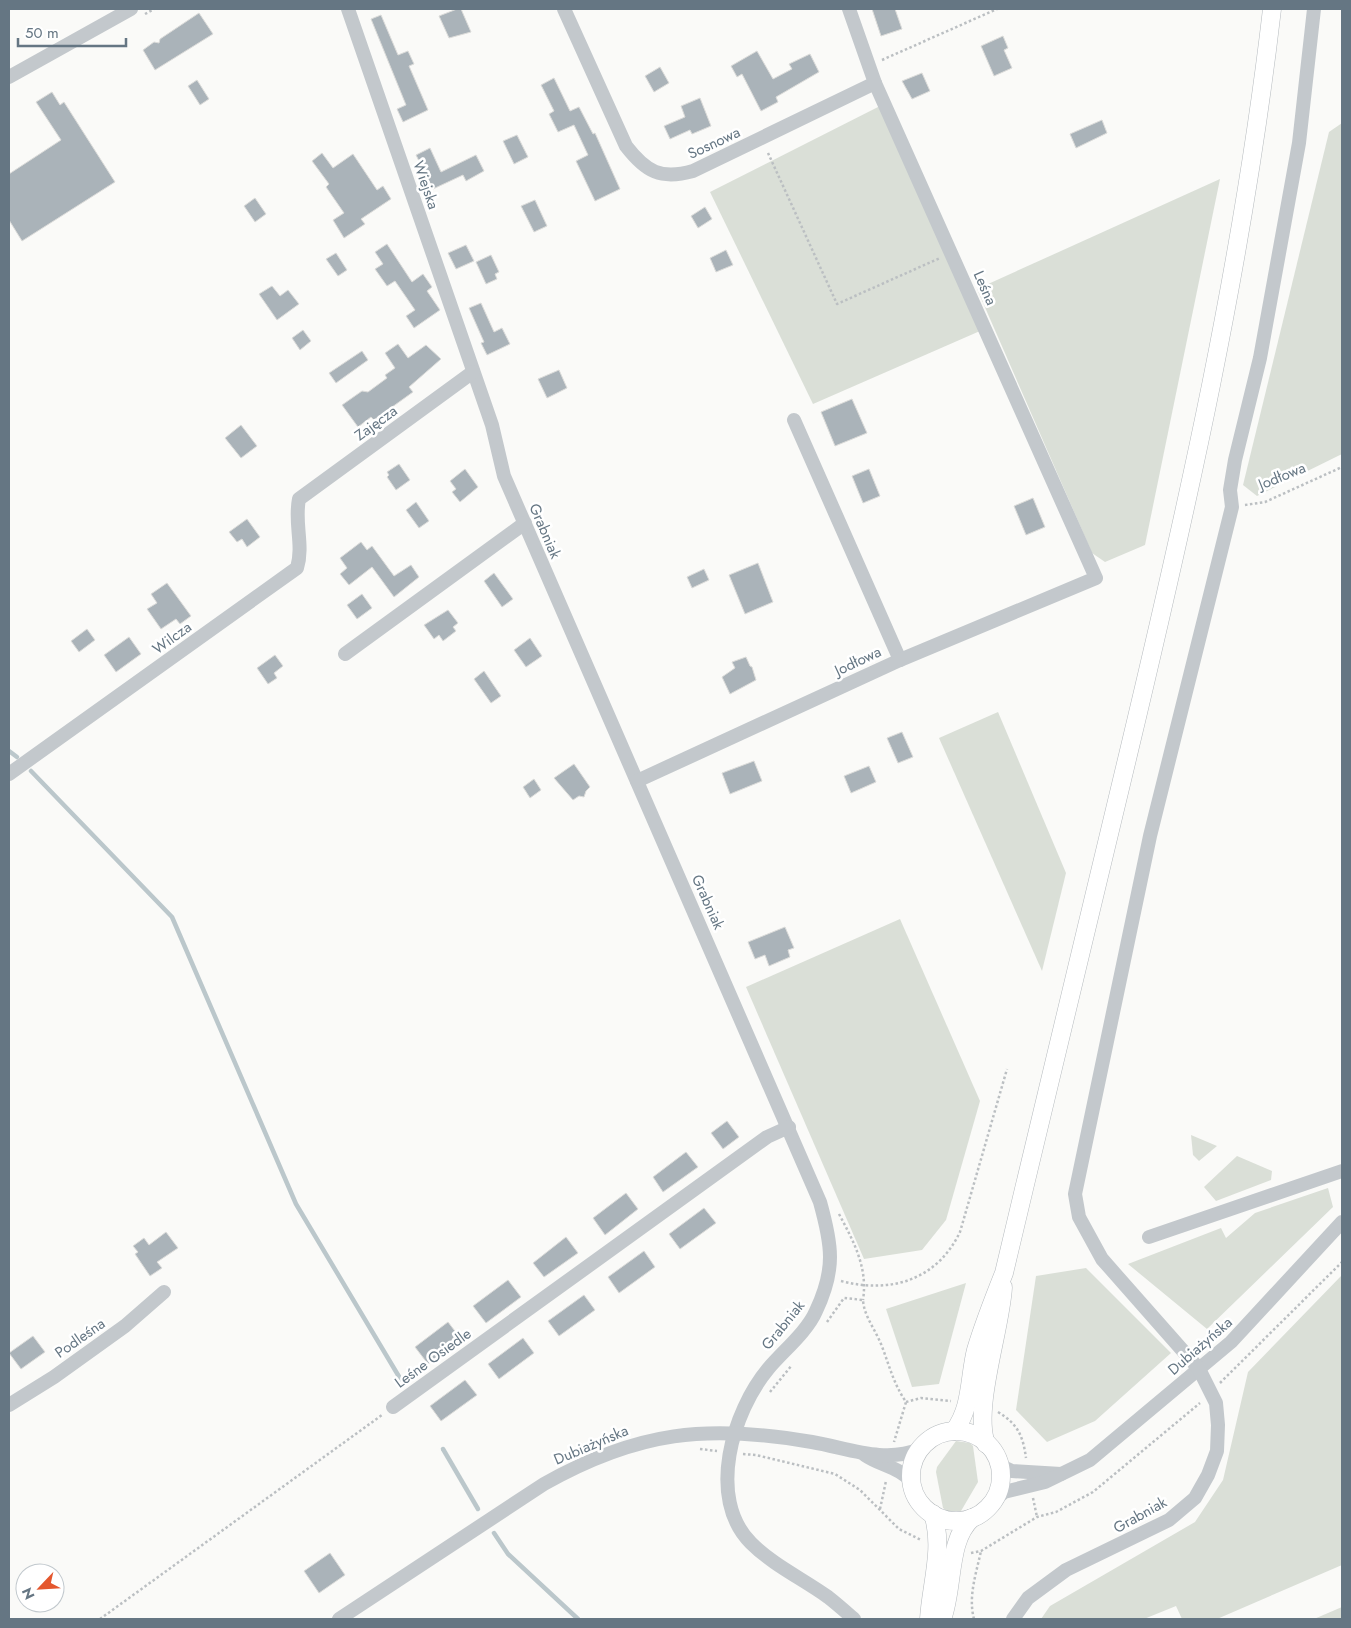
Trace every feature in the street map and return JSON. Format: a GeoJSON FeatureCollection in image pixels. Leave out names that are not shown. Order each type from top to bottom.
{"type":"FeatureCollection","features":[{"type":"Feature","properties":{"kind":"main road"},"geometry":{"type":"LineString","coordinates":[[954,1431],[964,1413],[976,1352],[988,1312],[1004,1273],[1167,593],[1197,456],[1252,167],[1272,9]]}},
{"type":"Feature","properties":{"kind":"main road"},"geometry":{"type":"LineString","coordinates":[[942,1619],[952,1580],[958,1539],[966,1523],[992,1502],[1000,1485],[999,1466],[986,1444],[983,1434],[983,1420],[990,1362],[1002,1312],[1004,1273]]}},
{"type":"Feature","properties":{"kind":"main road"},"geometry":{"type":"LineString","coordinates":[[972,1518],[956,1521],[933,1514],[916,1497],[911,1482],[912,1465],[920,1449],[929,1440],[941,1434],[954,1431],[971,1434],[986,1444]]}},
{"type":"Feature","properties":{"kind":"main road"},"geometry":{"type":"LineString","coordinates":[[929,1619],[937,1548],[936,1525],[933,1514]]}},
{"type":"Feature","properties":{"kind":"street"},"geometry":{"type":"LineString","coordinates":[[9,77],[131,9]]}},
{"type":"Feature","properties":{"kind":"street","name":"Wiejska"},"geometry":{"type":"LineString","coordinates":[[348,9],[473,372]]}},
{"type":"Feature","properties":{"kind":"street","name":"Sosnowa"},"geometry":{"type":"LineString","coordinates":[[564,9],[626,146],[639,163],[650,170],[664,175],[679,175],[693,171],[875,83]]}},
{"type":"Feature","properties":{"kind":"street","name":"Leśna"},"geometry":{"type":"LineString","coordinates":[[849,9],[875,83],[1096,578]]}},
{"type":"Feature","properties":{"kind":"street","name":"Grabniak"},"geometry":{"type":"LineString","coordinates":[[1014,1619],[1028,1598],[1066,1570],[1169,1520],[1195,1498],[1208,1475],[1217,1451],[1218,1425],[1216,1403],[1199,1369],[1102,1259],[1079,1217],[1075,1194],[1150,836],[1232,507],[1230,490],[1235,460],[1260,358],[1299,143],[1314,9]]}},
{"type":"Feature","properties":{"kind":"street","name":"Zajęcza"},"geometry":{"type":"LineString","coordinates":[[299,500],[473,372]]}},
{"type":"Feature","properties":{"kind":"street","name":"Grabniak"},"geometry":{"type":"LineString","coordinates":[[473,372],[492,425],[504,476],[820,1202],[832,1256],[828,1278],[815,1314],[751,1392],[734,1432],[728,1469],[731,1502],[738,1524],[750,1543],[829,1598],[854,1619]]}},
{"type":"Feature","properties":{"kind":"street"},"geometry":{"type":"LineString","coordinates":[[794,420],[900,660]]}},
{"type":"Feature","properties":{"kind":"street","name":"Wilcza"},"geometry":{"type":"LineString","coordinates":[[9,774],[297,568],[301,554],[296,520],[299,500]]}},
{"type":"Feature","properties":{"kind":"street"},"geometry":{"type":"LineString","coordinates":[[345,654],[525,523]]}},
{"type":"Feature","properties":{"kind":"street","name":"Jodłowa"},"geometry":{"type":"LineString","coordinates":[[637,781],[900,660],[1096,578]]}},
{"type":"Feature","properties":{"kind":"street","name":"Leśne Osiedle"},"geometry":{"type":"LineString","coordinates":[[393,1407],[767,1137],[788,1127]]}},
{"type":"Feature","properties":{"kind":"street"},"geometry":{"type":"LineString","coordinates":[[1149,1237],[1342,1171]]}},
{"type":"Feature","properties":{"kind":"street","name":"Dubiażyńska"},"geometry":{"type":"LineString","coordinates":[[992,1502],[1009,1490],[1030,1487],[1090,1460],[1231,1342],[1261,1312],[1342,1222]]}},
{"type":"Feature","properties":{"kind":"street","name":"Podleśna"},"geometry":{"type":"LineString","coordinates":[[9,1405],[54,1377],[125,1326],[164,1292]]}},
{"type":"Feature","properties":{"kind":"street","name":"Dubiażyńska"},"geometry":{"type":"LineString","coordinates":[[339,1619],[492,1516],[579,1464],[640,1442],[682,1434],[734,1432],[813,1442],[890,1461],[911,1482]]}},
{"type":"Feature","properties":{"kind":"street"},"geometry":{"type":"LineString","coordinates":[[890,1461],[920,1449]]}},
{"type":"Feature","properties":{"kind":"street"},"geometry":{"type":"LineString","coordinates":[[999,1466],[1012,1470],[1062,1474]]}},
{"type":"Feature","properties":{"kind":"path"},"geometry":{"type":"LineString","coordinates":[[869,66],[997,9]]}},
{"type":"Feature","properties":{"kind":"path"},"geometry":{"type":"LineString","coordinates":[[768,153],[837,304],[952,253]]}},
{"type":"Feature","properties":{"kind":"path","name":"Jodłowa"},"geometry":{"type":"LineString","coordinates":[[1232,507],[1265,502],[1342,467]]}},
{"type":"Feature","properties":{"kind":"path"},"geometry":{"type":"LineString","coordinates":[[828,1278],[865,1286],[894,1284],[927,1272],[950,1251],[960,1232],[1007,1068]]}},
{"type":"Feature","properties":{"kind":"path"},"geometry":{"type":"LineString","coordinates":[[820,1202],[836,1208],[852,1238],[863,1269],[865,1286],[864,1309],[880,1343],[896,1387],[906,1402],[890,1461],[880,1509]]}},
{"type":"Feature","properties":{"kind":"path"},"geometry":{"type":"LineString","coordinates":[[826,1323],[844,1298],[863,1300]]}},
{"type":"Feature","properties":{"kind":"path"},"geometry":{"type":"LineString","coordinates":[[766,1397],[796,1360]]}},
{"type":"Feature","properties":{"kind":"path","name":"Leśne Osiedle"},"geometry":{"type":"LineString","coordinates":[[100,1619],[393,1407]]}},
{"type":"Feature","properties":{"kind":"path"},"geometry":{"type":"LineString","coordinates":[[974,1619],[971,1608],[972,1596],[981,1551]]}},
{"type":"Feature","properties":{"kind":"shaded area"},"geometry":{"type":"Polygon","coordinates":[[[880,106],[980,331],[813,404],[710,192],[880,106]]]}},
{"type":"Feature","properties":{"kind":"shaded area"},"geometry":{"type":"Polygon","coordinates":[[[1342,123],[1342,454],[1257,496],[1243,485],[1329,132],[1342,123]]]}},
{"type":"Feature","properties":{"kind":"shaded area"},"geometry":{"type":"Polygon","coordinates":[[[1220,179],[1145,545],[1105,562],[1092,553],[977,289],[1220,179]]]}},
{"type":"Feature","properties":{"kind":"shaded area"},"geometry":{"type":"Polygon","coordinates":[[[998,712],[1066,873],[1042,971],[939,738],[998,712]]]}},
{"type":"Feature","properties":{"kind":"shaded area"},"geometry":{"type":"Polygon","coordinates":[[[900,919],[980,1101],[946,1220],[922,1250],[864,1259],[746,987],[900,919]]]}},
{"type":"Feature","properties":{"kind":"shaded area"},"geometry":{"type":"Polygon","coordinates":[[[1191,1135],[1217,1146],[1199,1161],[1193,1155],[1191,1135]]]}},
{"type":"Feature","properties":{"kind":"shaded area"},"geometry":{"type":"Polygon","coordinates":[[[1237,1156],[1272,1171],[1271,1180],[1216,1201],[1204,1187],[1237,1156]]]}},
{"type":"Feature","properties":{"kind":"shaded area"},"geometry":{"type":"Polygon","coordinates":[[[1328,1188],[1333,1207],[1207,1329],[1128,1264],[1221,1228],[1226,1238],[1255,1213],[1328,1188]]]}},
{"type":"Feature","properties":{"kind":"shaded area"},"geometry":{"type":"Polygon","coordinates":[[[1086,1268],[1171,1353],[1095,1421],[1047,1442],[1016,1410],[1036,1276],[1086,1268]]]}},
{"type":"Feature","properties":{"kind":"shaded area"},"geometry":{"type":"Polygon","coordinates":[[[1342,1275],[1342,1565],[1217,1619],[1182,1619],[1176,1606],[1144,1619],[1041,1619],[1050,1606],[1195,1522],[1223,1480],[1248,1372],[1342,1275]]]}},
{"type":"Feature","properties":{"kind":"shaded area"},"geometry":{"type":"Polygon","coordinates":[[[966,1283],[939,1384],[912,1387],[886,1309],[966,1283]]]}},
{"type":"Feature","properties":{"kind":"shaded area"},"geometry":{"type":"Polygon","coordinates":[[[956,1441],[970,1443],[973,1446],[978,1482],[961,1511],[947,1511],[943,1508],[936,1472],[937,1467],[956,1441]]]}},
{"type":"Feature","properties":{"kind":"shaded area"},"geometry":{"type":"Polygon","coordinates":[[[1342,1607],[1342,1619],[1314,1619],[1342,1607]]]}},
{"type":"Feature","properties":{"kind":"building"},"geometry":{"type":"Polygon","coordinates":[[[461,9],[471,32],[449,38],[439,16],[461,9]]]}},
{"type":"Feature","properties":{"kind":"building"},"geometry":{"type":"Polygon","coordinates":[[[872,9],[895,9],[902,29],[881,36],[872,9]]]}},
{"type":"Feature","properties":{"kind":"building"},"geometry":{"type":"Polygon","coordinates":[[[199,13],[213,34],[155,70],[143,50],[154,42],[159,43],[160,39],[199,13]]]}},
{"type":"Feature","properties":{"kind":"building"},"geometry":{"type":"Polygon","coordinates":[[[381,15],[398,55],[408,51],[414,64],[409,66],[428,110],[403,122],[397,109],[406,105],[371,19],[381,15]]]}},
{"type":"Feature","properties":{"kind":"building"},"geometry":{"type":"Polygon","coordinates":[[[1003,36],[1008,48],[1004,50],[1012,68],[994,76],[981,46],[1003,36]]]}},
{"type":"Feature","properties":{"kind":"building"},"geometry":{"type":"Polygon","coordinates":[[[757,51],[773,79],[792,69],[789,64],[810,54],[819,72],[776,97],[778,102],[761,111],[742,74],[737,77],[731,66],[757,51]]]}},
{"type":"Feature","properties":{"kind":"building"},"geometry":{"type":"Polygon","coordinates":[[[660,67],[669,83],[654,92],[645,76],[660,67]]]}},
{"type":"Feature","properties":{"kind":"building"},"geometry":{"type":"Polygon","coordinates":[[[922,73],[930,91],[912,99],[902,81],[922,73]]]}},
{"type":"Feature","properties":{"kind":"building"},"geometry":{"type":"Polygon","coordinates":[[[554,78],[570,111],[579,107],[593,134],[595,133],[620,189],[595,201],[576,161],[588,155],[574,125],[558,132],[549,114],[554,111],[541,85],[554,78]]]}},
{"type":"Feature","properties":{"kind":"building"},"geometry":{"type":"Polygon","coordinates":[[[197,80],[209,99],[200,105],[188,86],[197,80]]]}},
{"type":"Feature","properties":{"kind":"building"},"geometry":{"type":"Polygon","coordinates":[[[52,92],[60,105],[64,102],[115,182],[22,241],[9,220],[9,174],[61,140],[36,102],[52,92]]]}},
{"type":"Feature","properties":{"kind":"building"},"geometry":{"type":"Polygon","coordinates":[[[700,98],[711,126],[692,134],[690,130],[670,139],[664,126],[685,117],[681,106],[700,98]]]}},
{"type":"Feature","properties":{"kind":"building"},"geometry":{"type":"Polygon","coordinates":[[[1102,120],[1107,133],[1076,148],[1070,134],[1102,120]]]}},
{"type":"Feature","properties":{"kind":"building"},"geometry":{"type":"Polygon","coordinates":[[[517,135],[528,157],[514,164],[503,141],[517,135]]]}},
{"type":"Feature","properties":{"kind":"building"},"geometry":{"type":"Polygon","coordinates":[[[430,148],[441,172],[476,155],[484,171],[466,181],[463,175],[433,189],[416,155],[430,148]]]}},
{"type":"Feature","properties":{"kind":"building"},"geometry":{"type":"Polygon","coordinates":[[[322,153],[333,168],[353,154],[377,190],[383,186],[391,199],[361,219],[365,224],[344,238],[333,220],[344,213],[326,187],[329,184],[312,161],[322,153]]]}},
{"type":"Feature","properties":{"kind":"building"},"geometry":{"type":"Polygon","coordinates":[[[255,198],[266,214],[255,222],[244,206],[255,198]]]}},
{"type":"Feature","properties":{"kind":"building"},"geometry":{"type":"Polygon","coordinates":[[[535,200],[547,226],[534,232],[521,206],[535,200]]]}},
{"type":"Feature","properties":{"kind":"building"},"geometry":{"type":"Polygon","coordinates":[[[705,207],[712,219],[698,228],[691,216],[705,207]]]}},
{"type":"Feature","properties":{"kind":"building"},"geometry":{"type":"Polygon","coordinates":[[[387,244],[412,282],[423,274],[432,287],[427,291],[440,310],[414,328],[406,316],[415,310],[395,281],[387,286],[375,269],[383,264],[375,252],[387,244]]]}},
{"type":"Feature","properties":{"kind":"building"},"geometry":{"type":"Polygon","coordinates":[[[466,245],[474,261],[456,269],[448,253],[466,245]]]}},
{"type":"Feature","properties":{"kind":"building"},"geometry":{"type":"Polygon","coordinates":[[[726,250],[733,265],[716,272],[710,258],[726,250]]]}},
{"type":"Feature","properties":{"kind":"building"},"geometry":{"type":"Polygon","coordinates":[[[336,253],[347,270],[338,276],[326,259],[336,253]]]}},
{"type":"Feature","properties":{"kind":"building"},"geometry":{"type":"Polygon","coordinates":[[[491,255],[499,272],[495,274],[497,279],[486,284],[476,262],[491,255]]]}},
{"type":"Feature","properties":{"kind":"building"},"geometry":{"type":"Polygon","coordinates":[[[272,286],[280,296],[288,290],[299,304],[277,320],[259,294],[272,286]]]}},
{"type":"Feature","properties":{"kind":"building"},"geometry":{"type":"Polygon","coordinates":[[[481,303],[494,332],[502,328],[510,344],[487,355],[481,343],[484,342],[469,308],[481,303]]]}},
{"type":"Feature","properties":{"kind":"building"},"geometry":{"type":"Polygon","coordinates":[[[303,330],[311,341],[300,350],[292,338],[303,330]]]}},
{"type":"Feature","properties":{"kind":"building"},"geometry":{"type":"Polygon","coordinates":[[[398,344],[408,358],[426,345],[441,359],[409,387],[413,392],[374,420],[371,417],[358,427],[342,405],[362,391],[368,392],[387,378],[385,375],[395,368],[385,353],[398,344]]]}},
{"type":"Feature","properties":{"kind":"building"},"geometry":{"type":"Polygon","coordinates":[[[362,351],[368,360],[336,383],[329,373],[362,351]]]}},
{"type":"Feature","properties":{"kind":"building"},"geometry":{"type":"Polygon","coordinates":[[[559,370],[567,388],[547,398],[538,379],[559,370]]]}},
{"type":"Feature","properties":{"kind":"building"},"geometry":{"type":"Polygon","coordinates":[[[852,399],[867,433],[835,446],[821,412],[852,399]]]}},
{"type":"Feature","properties":{"kind":"building"},"geometry":{"type":"Polygon","coordinates":[[[241,425],[257,446],[241,458],[225,438],[241,425]]]}},
{"type":"Feature","properties":{"kind":"building"},"geometry":{"type":"Polygon","coordinates":[[[399,464],[410,480],[396,490],[387,477],[389,475],[387,472],[399,464]]]}},
{"type":"Feature","properties":{"kind":"building"},"geometry":{"type":"Polygon","coordinates":[[[465,469],[478,487],[460,502],[452,492],[456,489],[450,481],[465,469]]]}},
{"type":"Feature","properties":{"kind":"building"},"geometry":{"type":"Polygon","coordinates":[[[869,469],[880,496],[863,503],[852,476],[869,469]]]}},
{"type":"Feature","properties":{"kind":"building"},"geometry":{"type":"Polygon","coordinates":[[[1033,498],[1045,527],[1026,535],[1014,506],[1033,498]]]}},
{"type":"Feature","properties":{"kind":"building"},"geometry":{"type":"Polygon","coordinates":[[[416,502],[429,521],[419,528],[406,510],[416,502]]]}},
{"type":"Feature","properties":{"kind":"building"},"geometry":{"type":"Polygon","coordinates":[[[247,519],[260,537],[247,547],[242,539],[237,542],[229,532],[247,519]]]}},
{"type":"Feature","properties":{"kind":"building"},"geometry":{"type":"Polygon","coordinates":[[[361,542],[367,550],[372,546],[394,576],[411,565],[419,577],[394,597],[372,567],[349,585],[340,574],[347,568],[340,558],[361,542]]]}},
{"type":"Feature","properties":{"kind":"building"},"geometry":{"type":"Polygon","coordinates":[[[758,563],[773,602],[745,614],[729,575],[758,563]]]}},
{"type":"Feature","properties":{"kind":"building"},"geometry":{"type":"Polygon","coordinates":[[[704,569],[709,580],[692,588],[687,577],[704,569]]]}},
{"type":"Feature","properties":{"kind":"building"},"geometry":{"type":"Polygon","coordinates":[[[494,573],[513,599],[502,607],[484,581],[494,573]]]}},
{"type":"Feature","properties":{"kind":"building"},"geometry":{"type":"Polygon","coordinates":[[[167,583],[191,616],[180,624],[176,619],[161,629],[147,609],[157,603],[151,594],[167,583]]]}},
{"type":"Feature","properties":{"kind":"building"},"geometry":{"type":"Polygon","coordinates":[[[362,594],[372,608],[357,619],[347,605],[362,594]]]}},
{"type":"Feature","properties":{"kind":"building"},"geometry":{"type":"Polygon","coordinates":[[[448,610],[458,623],[453,627],[456,631],[443,641],[439,635],[434,639],[424,625],[448,610]]]}},
{"type":"Feature","properties":{"kind":"building"},"geometry":{"type":"Polygon","coordinates":[[[87,629],[95,640],[79,652],[71,641],[87,629]]]}},
{"type":"Feature","properties":{"kind":"building"},"geometry":{"type":"Polygon","coordinates":[[[129,637],[141,654],[116,672],[104,655],[129,637]]]}},
{"type":"Feature","properties":{"kind":"building"},"geometry":{"type":"Polygon","coordinates":[[[530,638],[542,656],[526,667],[514,650],[530,638]]]}},
{"type":"Feature","properties":{"kind":"building"},"geometry":{"type":"Polygon","coordinates":[[[275,655],[283,666],[274,673],[277,678],[268,684],[257,668],[275,655]]]}},
{"type":"Feature","properties":{"kind":"building"},"geometry":{"type":"Polygon","coordinates":[[[746,657],[752,667],[756,680],[730,694],[722,677],[735,668],[732,662],[746,657]]]}},
{"type":"Feature","properties":{"kind":"building"},"geometry":{"type":"Polygon","coordinates":[[[484,671],[501,696],[491,703],[474,679],[484,671]]]}},
{"type":"Feature","properties":{"kind":"building"},"geometry":{"type":"Polygon","coordinates":[[[902,732],[913,757],[898,763],[887,738],[902,732]]]}},
{"type":"Feature","properties":{"kind":"building"},"geometry":{"type":"Polygon","coordinates":[[[754,761],[762,781],[730,794],[722,773],[754,761]]]}},
{"type":"Feature","properties":{"kind":"building"},"geometry":{"type":"Polygon","coordinates":[[[574,764],[590,787],[584,797],[579,796],[573,800],[554,778],[574,764]]]}},
{"type":"Feature","properties":{"kind":"building"},"geometry":{"type":"Polygon","coordinates":[[[869,766],[876,782],[851,793],[844,776],[869,766]]]}},
{"type":"Feature","properties":{"kind":"building"},"geometry":{"type":"Polygon","coordinates":[[[534,779],[541,790],[530,798],[523,787],[534,779]]]}},
{"type":"Feature","properties":{"kind":"building"},"geometry":{"type":"Polygon","coordinates":[[[785,927],[794,948],[788,950],[790,957],[769,966],[765,955],[755,959],[748,942],[785,927]]]}},
{"type":"Feature","properties":{"kind":"building"},"geometry":{"type":"Polygon","coordinates":[[[727,1121],[739,1137],[723,1149],[711,1133],[727,1121]]]}},
{"type":"Feature","properties":{"kind":"building"},"geometry":{"type":"Polygon","coordinates":[[[686,1152],[698,1167],[663,1192],[653,1177],[686,1152]]]}},
{"type":"Feature","properties":{"kind":"building"},"geometry":{"type":"Polygon","coordinates":[[[626,1193],[638,1209],[605,1235],[593,1218],[626,1193]]]}},
{"type":"Feature","properties":{"kind":"building"},"geometry":{"type":"Polygon","coordinates":[[[704,1208],[716,1223],[680,1249],[669,1234],[704,1208]]]}},
{"type":"Feature","properties":{"kind":"building"},"geometry":{"type":"Polygon","coordinates":[[[166,1232],[178,1248],[157,1262],[162,1268],[150,1276],[135,1254],[138,1252],[133,1246],[144,1238],[149,1245],[166,1232]]]}},
{"type":"Feature","properties":{"kind":"building"},"geometry":{"type":"Polygon","coordinates":[[[566,1237],[578,1253],[544,1277],[533,1263],[566,1237]]]}},
{"type":"Feature","properties":{"kind":"building"},"geometry":{"type":"Polygon","coordinates":[[[644,1251],[655,1267],[619,1293],[608,1277],[644,1251]]]}},
{"type":"Feature","properties":{"kind":"building"},"geometry":{"type":"Polygon","coordinates":[[[508,1280],[521,1297],[486,1323],[473,1306],[508,1280]]]}},
{"type":"Feature","properties":{"kind":"building"},"geometry":{"type":"Polygon","coordinates":[[[584,1295],[595,1310],[559,1336],[548,1321],[584,1295]]]}},
{"type":"Feature","properties":{"kind":"building"},"geometry":{"type":"Polygon","coordinates":[[[448,1322],[461,1339],[428,1364],[415,1347],[448,1322]]]}},
{"type":"Feature","properties":{"kind":"building"},"geometry":{"type":"Polygon","coordinates":[[[33,1336],[45,1352],[21,1369],[9,1353],[33,1336]]]}},
{"type":"Feature","properties":{"kind":"building"},"geometry":{"type":"Polygon","coordinates":[[[523,1338],[534,1353],[499,1379],[488,1364],[523,1338]]]}},
{"type":"Feature","properties":{"kind":"building"},"geometry":{"type":"Polygon","coordinates":[[[465,1380],[477,1395],[441,1421],[430,1406],[465,1380]]]}},
{"type":"Feature","properties":{"kind":"building"},"geometry":{"type":"Polygon","coordinates":[[[330,1553],[345,1575],[319,1593],[304,1571],[330,1553]]]}},
{"type":"Feature","properties":{"kind":"waterway"},"geometry":{"type":"LineString","coordinates":[[9,751],[17,757]]}},
{"type":"Feature","properties":{"kind":"waterway"},"geometry":{"type":"LineString","coordinates":[[31,771],[172,917],[296,1204],[404,1385]]}},
{"type":"Feature","properties":{"kind":"waterway"},"geometry":{"type":"LineString","coordinates":[[443,1449],[478,1509]]}},
{"type":"Feature","properties":{"kind":"waterway"},"geometry":{"type":"LineString","coordinates":[[494,1533],[508,1554],[578,1619]]}}]}
